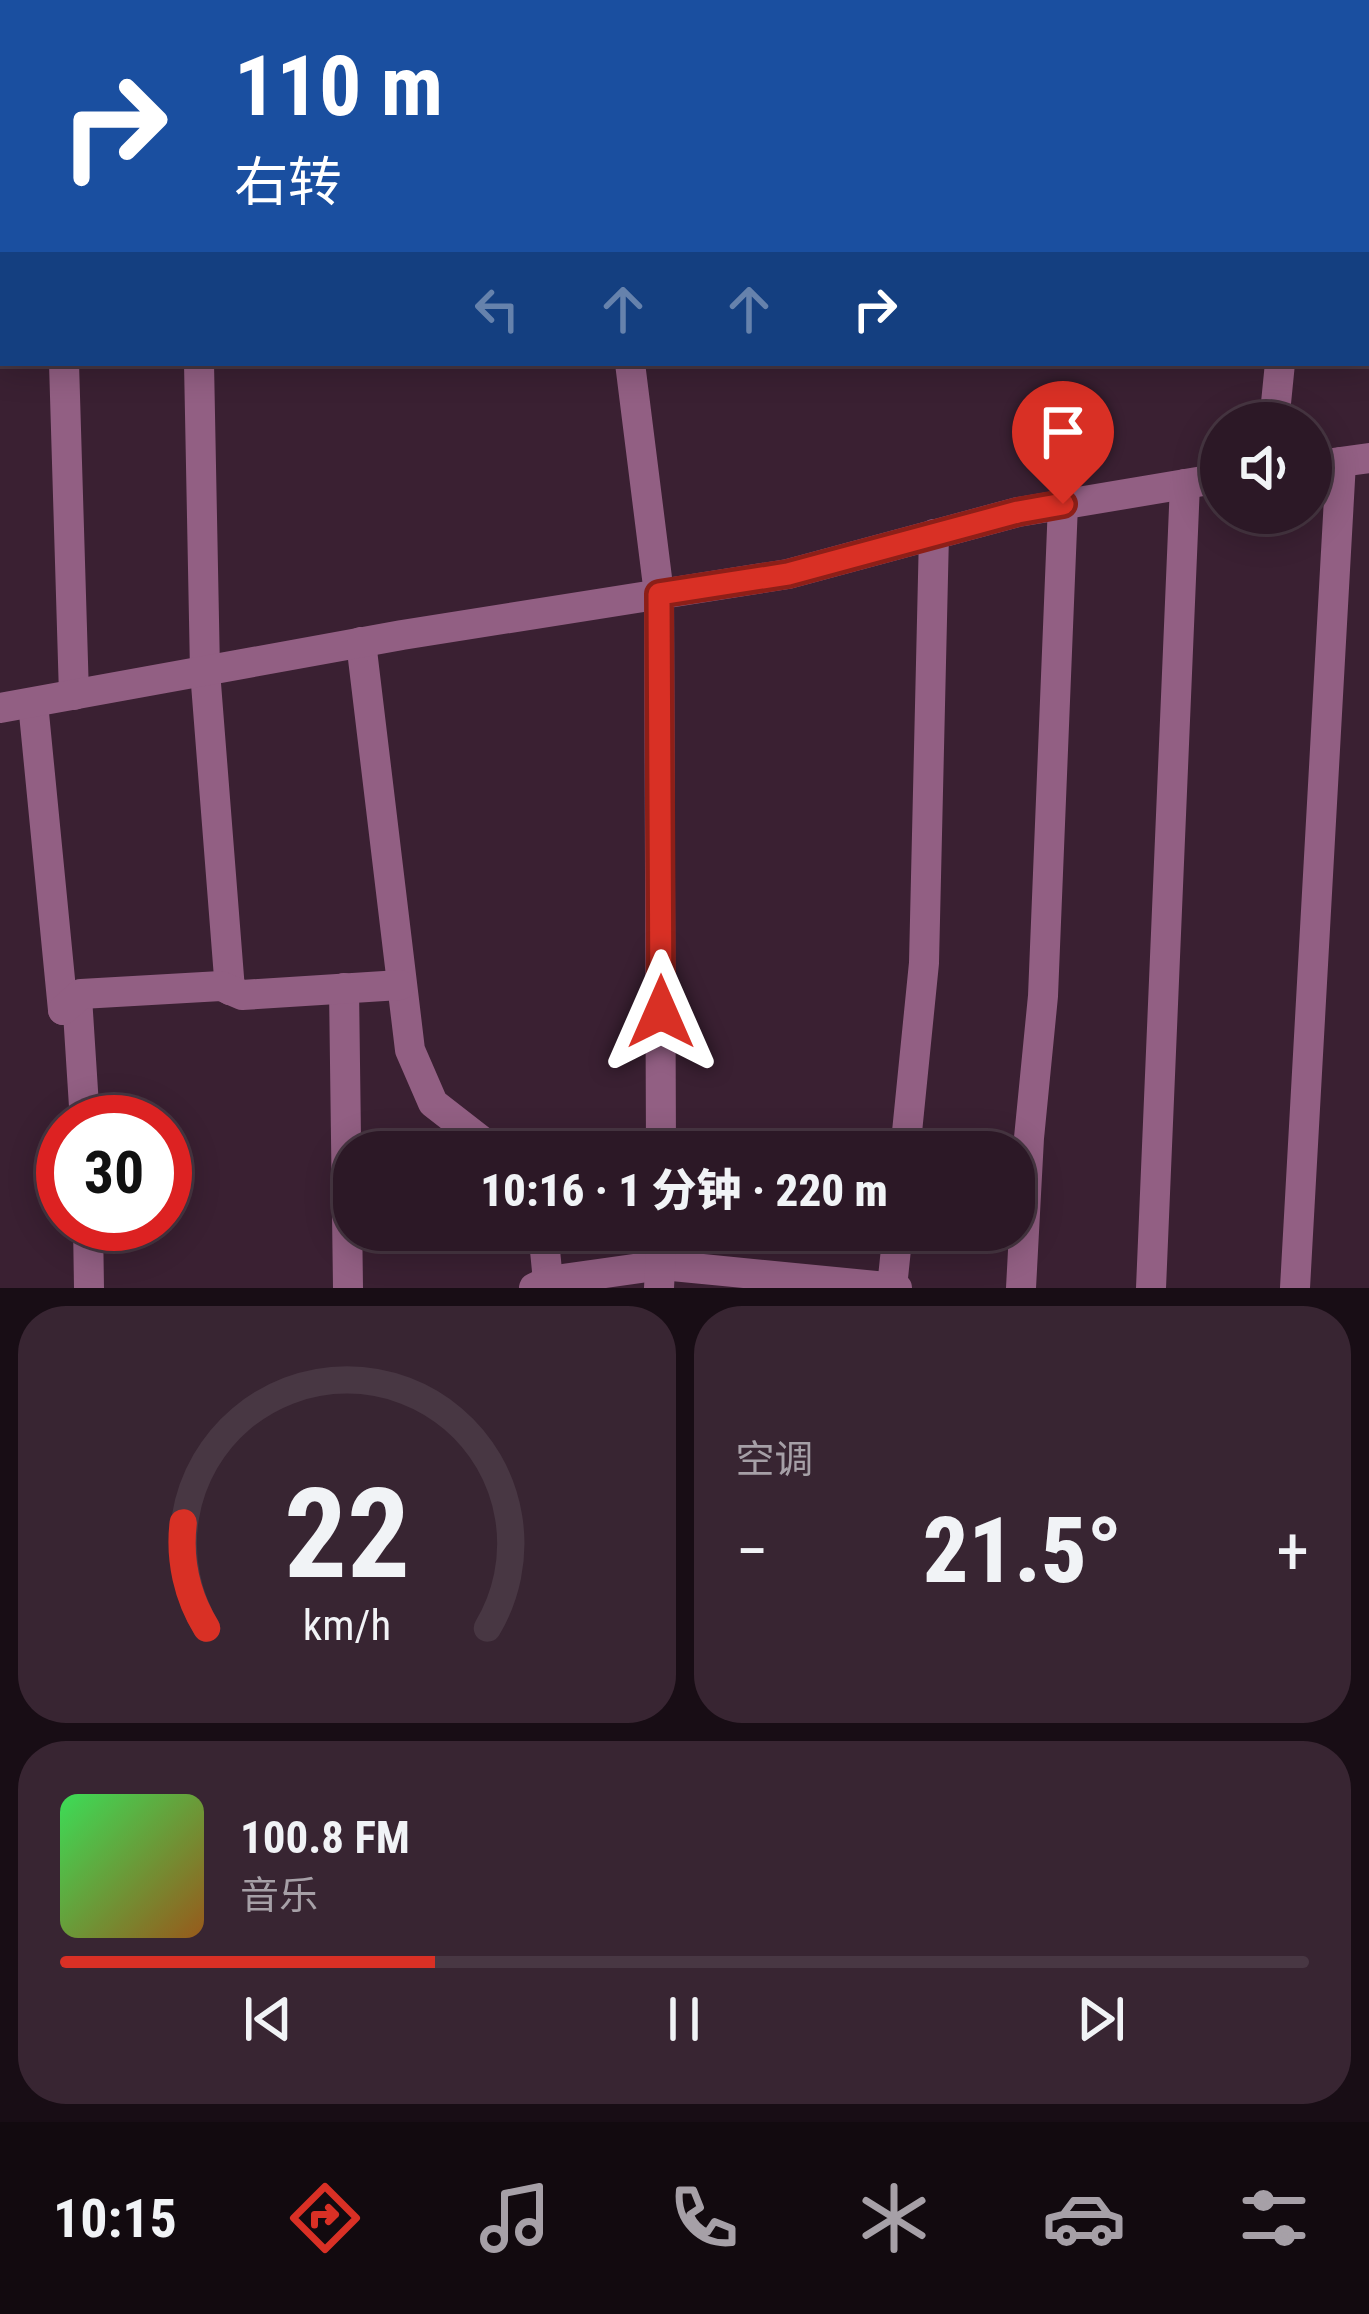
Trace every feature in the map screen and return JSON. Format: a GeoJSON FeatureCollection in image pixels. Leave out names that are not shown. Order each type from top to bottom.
{"type":"FeatureCollection","features":[{"type":"Feature","properties":{"kind":"street"},"geometry":{"type":"LineString","coordinates":[[64,366],[74,695]]}},
{"type":"Feature","properties":{"kind":"street"},"geometry":{"type":"LineString","coordinates":[[199,366],[205,671],[230,990]]}},
{"type":"Feature","properties":{"kind":"street"},"geometry":{"type":"LineString","coordinates":[[630,366],[659,594],[662,1131]]}},
{"type":"Feature","properties":{"kind":"street"},"geometry":{"type":"LineString","coordinates":[[1276,402],[1280,366]]}},
{"type":"Feature","properties":{"kind":"street"},"geometry":{"type":"LineString","coordinates":[[1295,1288],[1340,462]]}},
{"type":"Feature","properties":{"kind":"street"},"geometry":{"type":"LineString","coordinates":[[0,708],[362,642],[788,574],[1063,504],[1200,482]]}},
{"type":"Feature","properties":{"kind":"street"},"geometry":{"type":"LineString","coordinates":[[1151,1288],[1185,484]]}},
{"type":"Feature","properties":{"kind":"street"},"geometry":{"type":"LineString","coordinates":[[1021,1288],[1028,1138],[1043,996],[1063,504]]}},
{"type":"Feature","properties":{"kind":"street"},"geometry":{"type":"LineString","coordinates":[[907,1131],[924,962],[934,534]]}},
{"type":"Feature","properties":{"kind":"street"},"geometry":{"type":"LineString","coordinates":[[362,642],[410,1050],[433,1103],[469,1131]]}},
{"type":"Feature","properties":{"kind":"street"},"geometry":{"type":"LineString","coordinates":[[33,703],[63,1010],[77,997],[221,986],[242,995],[400,985]]}},
{"type":"Feature","properties":{"kind":"street"},"geometry":{"type":"LineString","coordinates":[[344,988],[348,1288]]}},
{"type":"Feature","properties":{"kind":"street"},"geometry":{"type":"LineString","coordinates":[[77,997],[84,1095]]}},
{"type":"Feature","properties":{"kind":"street"},"geometry":{"type":"LineString","coordinates":[[88,1251],[89,1288]]}},
{"type":"Feature","properties":{"kind":"street"},"geometry":{"type":"LineString","coordinates":[[542,1251],[541,1284],[660,1277],[894,1288],[897,1251]]}},
{"type":"Feature","properties":{"kind":"route"},"geometry":{"type":"LineString","coordinates":[[661,1012],[659,594],[788,574],[1063,504]]}}]}
